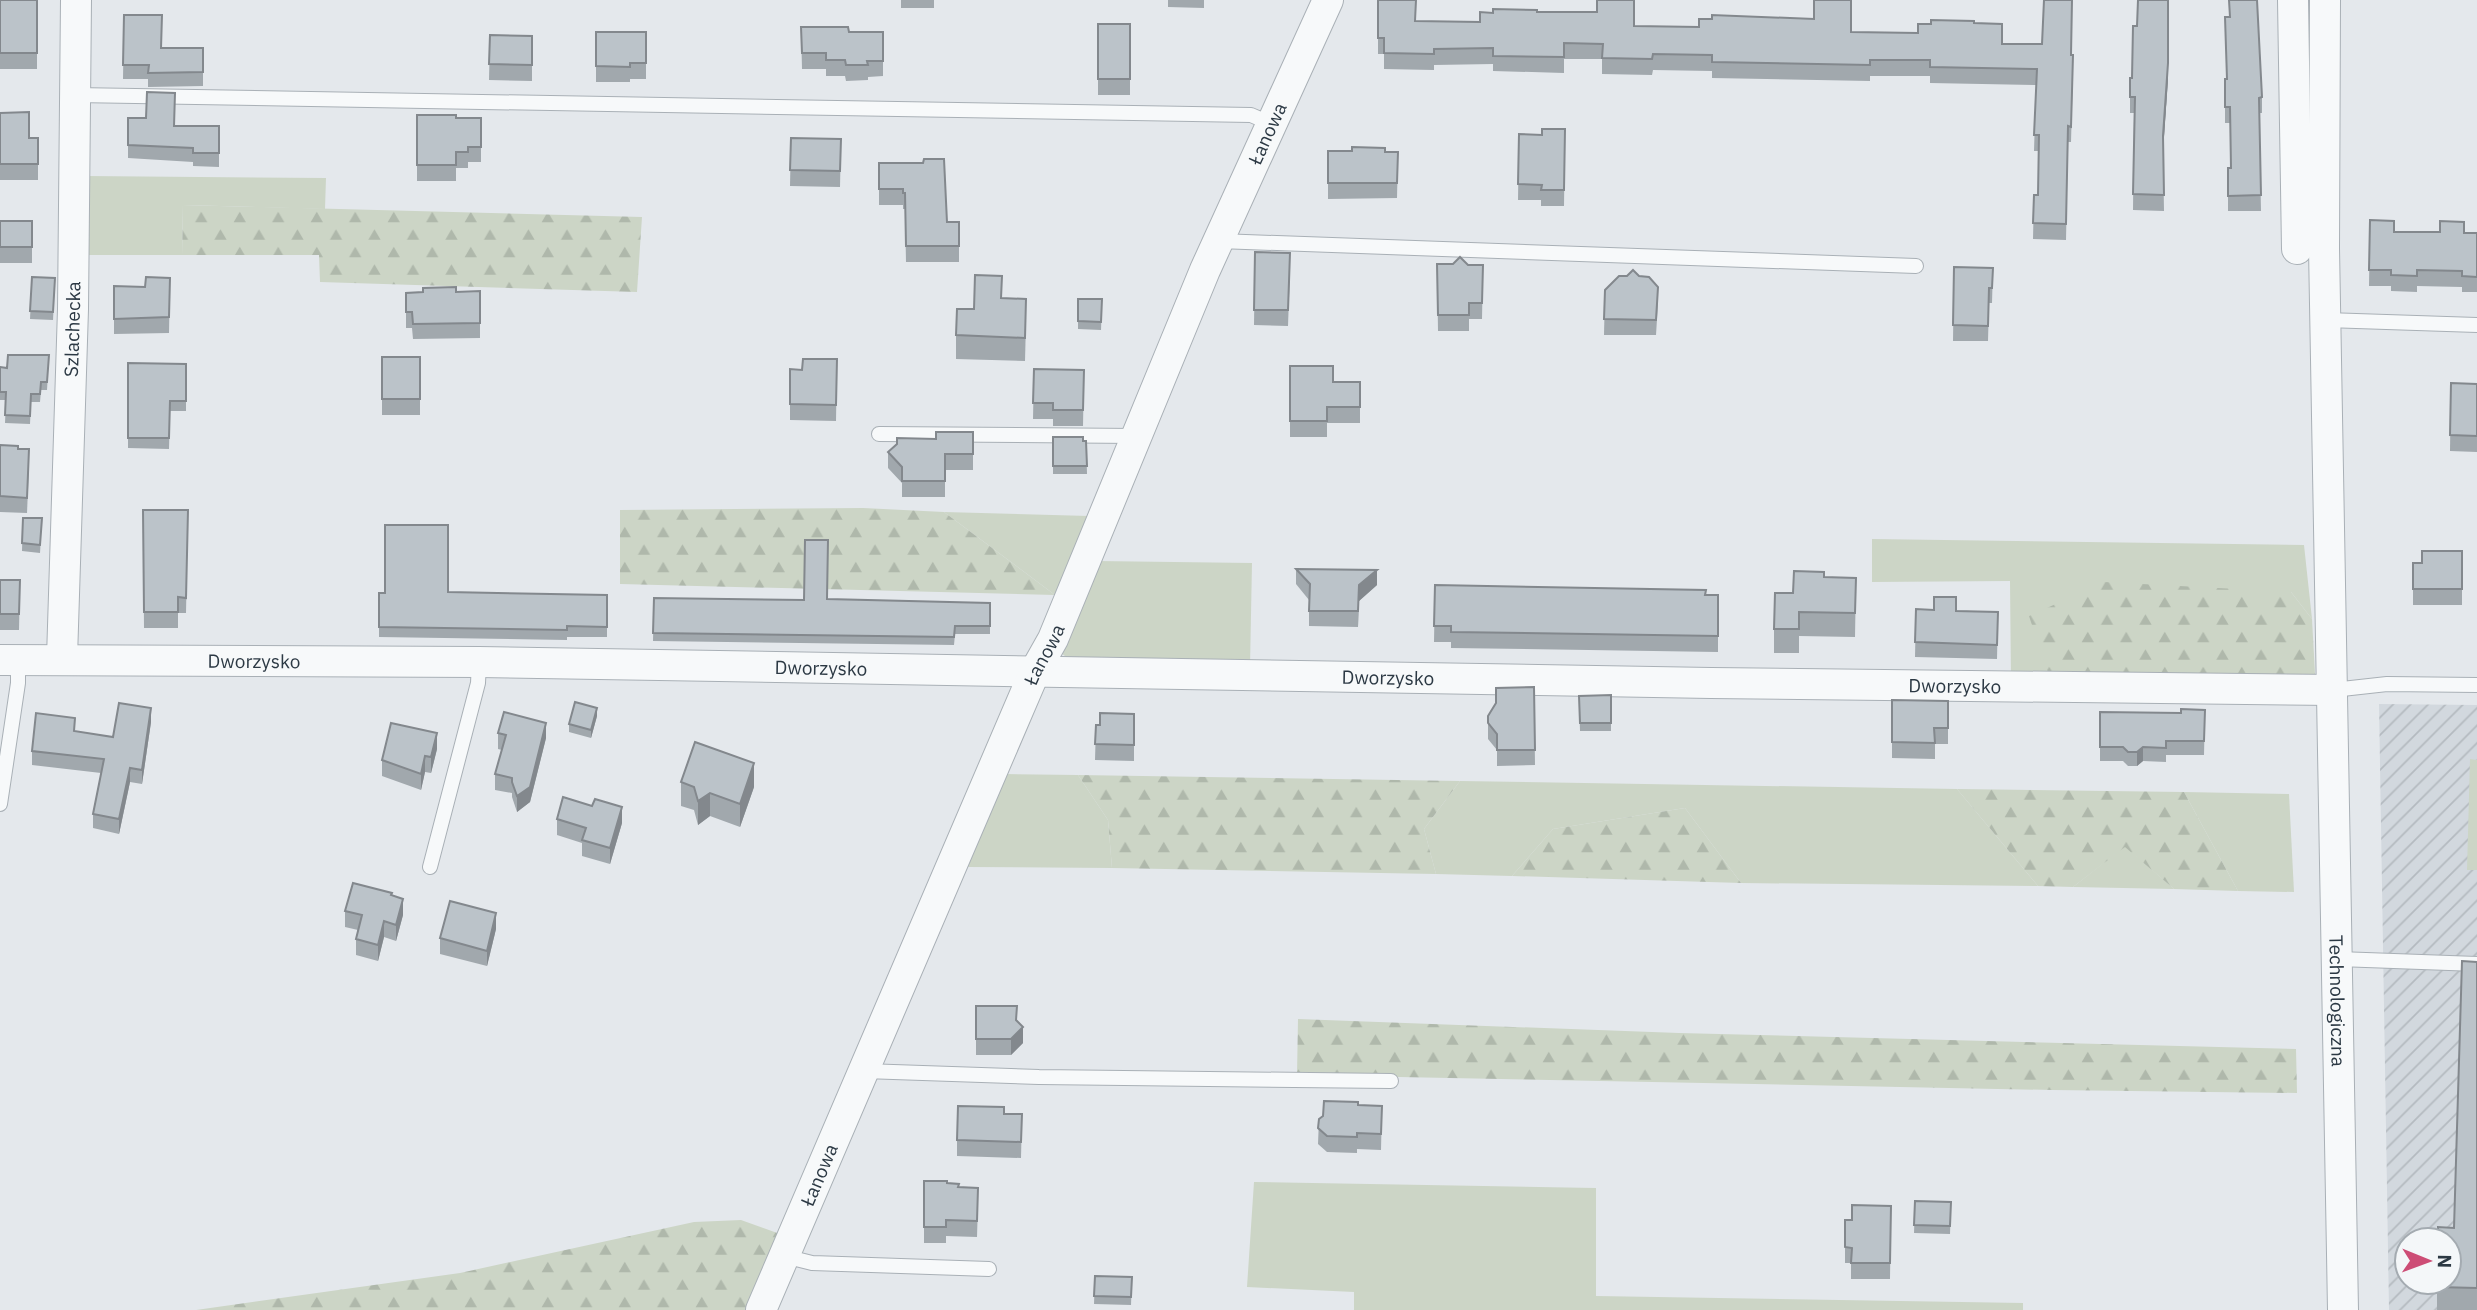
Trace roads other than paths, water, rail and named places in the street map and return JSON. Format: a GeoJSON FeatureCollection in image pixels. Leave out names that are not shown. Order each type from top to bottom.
{"type":"FeatureCollection","features":[{"type":"Feature","properties":{"kind":"street","name":"Szlachecka"},"geometry":{"type":"LineString","coordinates":[[62,659],[73,309],[76,0]]}},
{"type":"Feature","properties":{"kind":"street","name":"Łanowa"},"geometry":{"type":"LineString","coordinates":[[761,1310],[1035,671],[1053,639],[1219,241],[1328,0]]}},
{"type":"Feature","properties":{"kind":"street"},"geometry":{"type":"LineString","coordinates":[[2293,0],[2311,249],[2326,320],[2333,690]]}},
{"type":"Feature","properties":{"kind":"street"},"geometry":{"type":"LineString","coordinates":[[2311,249],[2325,0]]}},
{"type":"Feature","properties":{"kind":"street","name":"Dworzysko"},"geometry":{"type":"LineString","coordinates":[[9,660],[479,662],[1711,683],[2333,690]]}},
{"type":"Feature","properties":{"kind":"street","name":"Technologiczna"},"geometry":{"type":"LineString","coordinates":[[2333,690],[2343,1310]]}},
{"type":"Feature","properties":{"kind":"lane"},"geometry":{"type":"LineString","coordinates":[[75,95],[1251,116],[1272,124]]}},
{"type":"Feature","properties":{"kind":"lane"},"geometry":{"type":"LineString","coordinates":[[1219,241],[1916,266]]}},
{"type":"Feature","properties":{"kind":"lane"},"geometry":{"type":"LineString","coordinates":[[2326,320],[2477,325]]}},
{"type":"Feature","properties":{"kind":"lane"},"geometry":{"type":"LineString","coordinates":[[879,434],[1136,436]]}},
{"type":"Feature","properties":{"kind":"lane"},"geometry":{"type":"LineString","coordinates":[[0,804],[18,683],[9,660]]}},
{"type":"Feature","properties":{"kind":"lane"},"geometry":{"type":"LineString","coordinates":[[430,867],[478,683],[479,662]]}},
{"type":"Feature","properties":{"kind":"lane"},"geometry":{"type":"LineString","coordinates":[[2333,690],[2387,684],[2477,685]]}},
{"type":"Feature","properties":{"kind":"lane"},"geometry":{"type":"LineString","coordinates":[[2338,958],[2477,964]]}},
{"type":"Feature","properties":{"kind":"lane"},"geometry":{"type":"LineString","coordinates":[[864,1070],[1039,1077],[1391,1081]]}},
{"type":"Feature","properties":{"kind":"lane"},"geometry":{"type":"LineString","coordinates":[[784,1256],[812,1263],[989,1269]]}}]}
